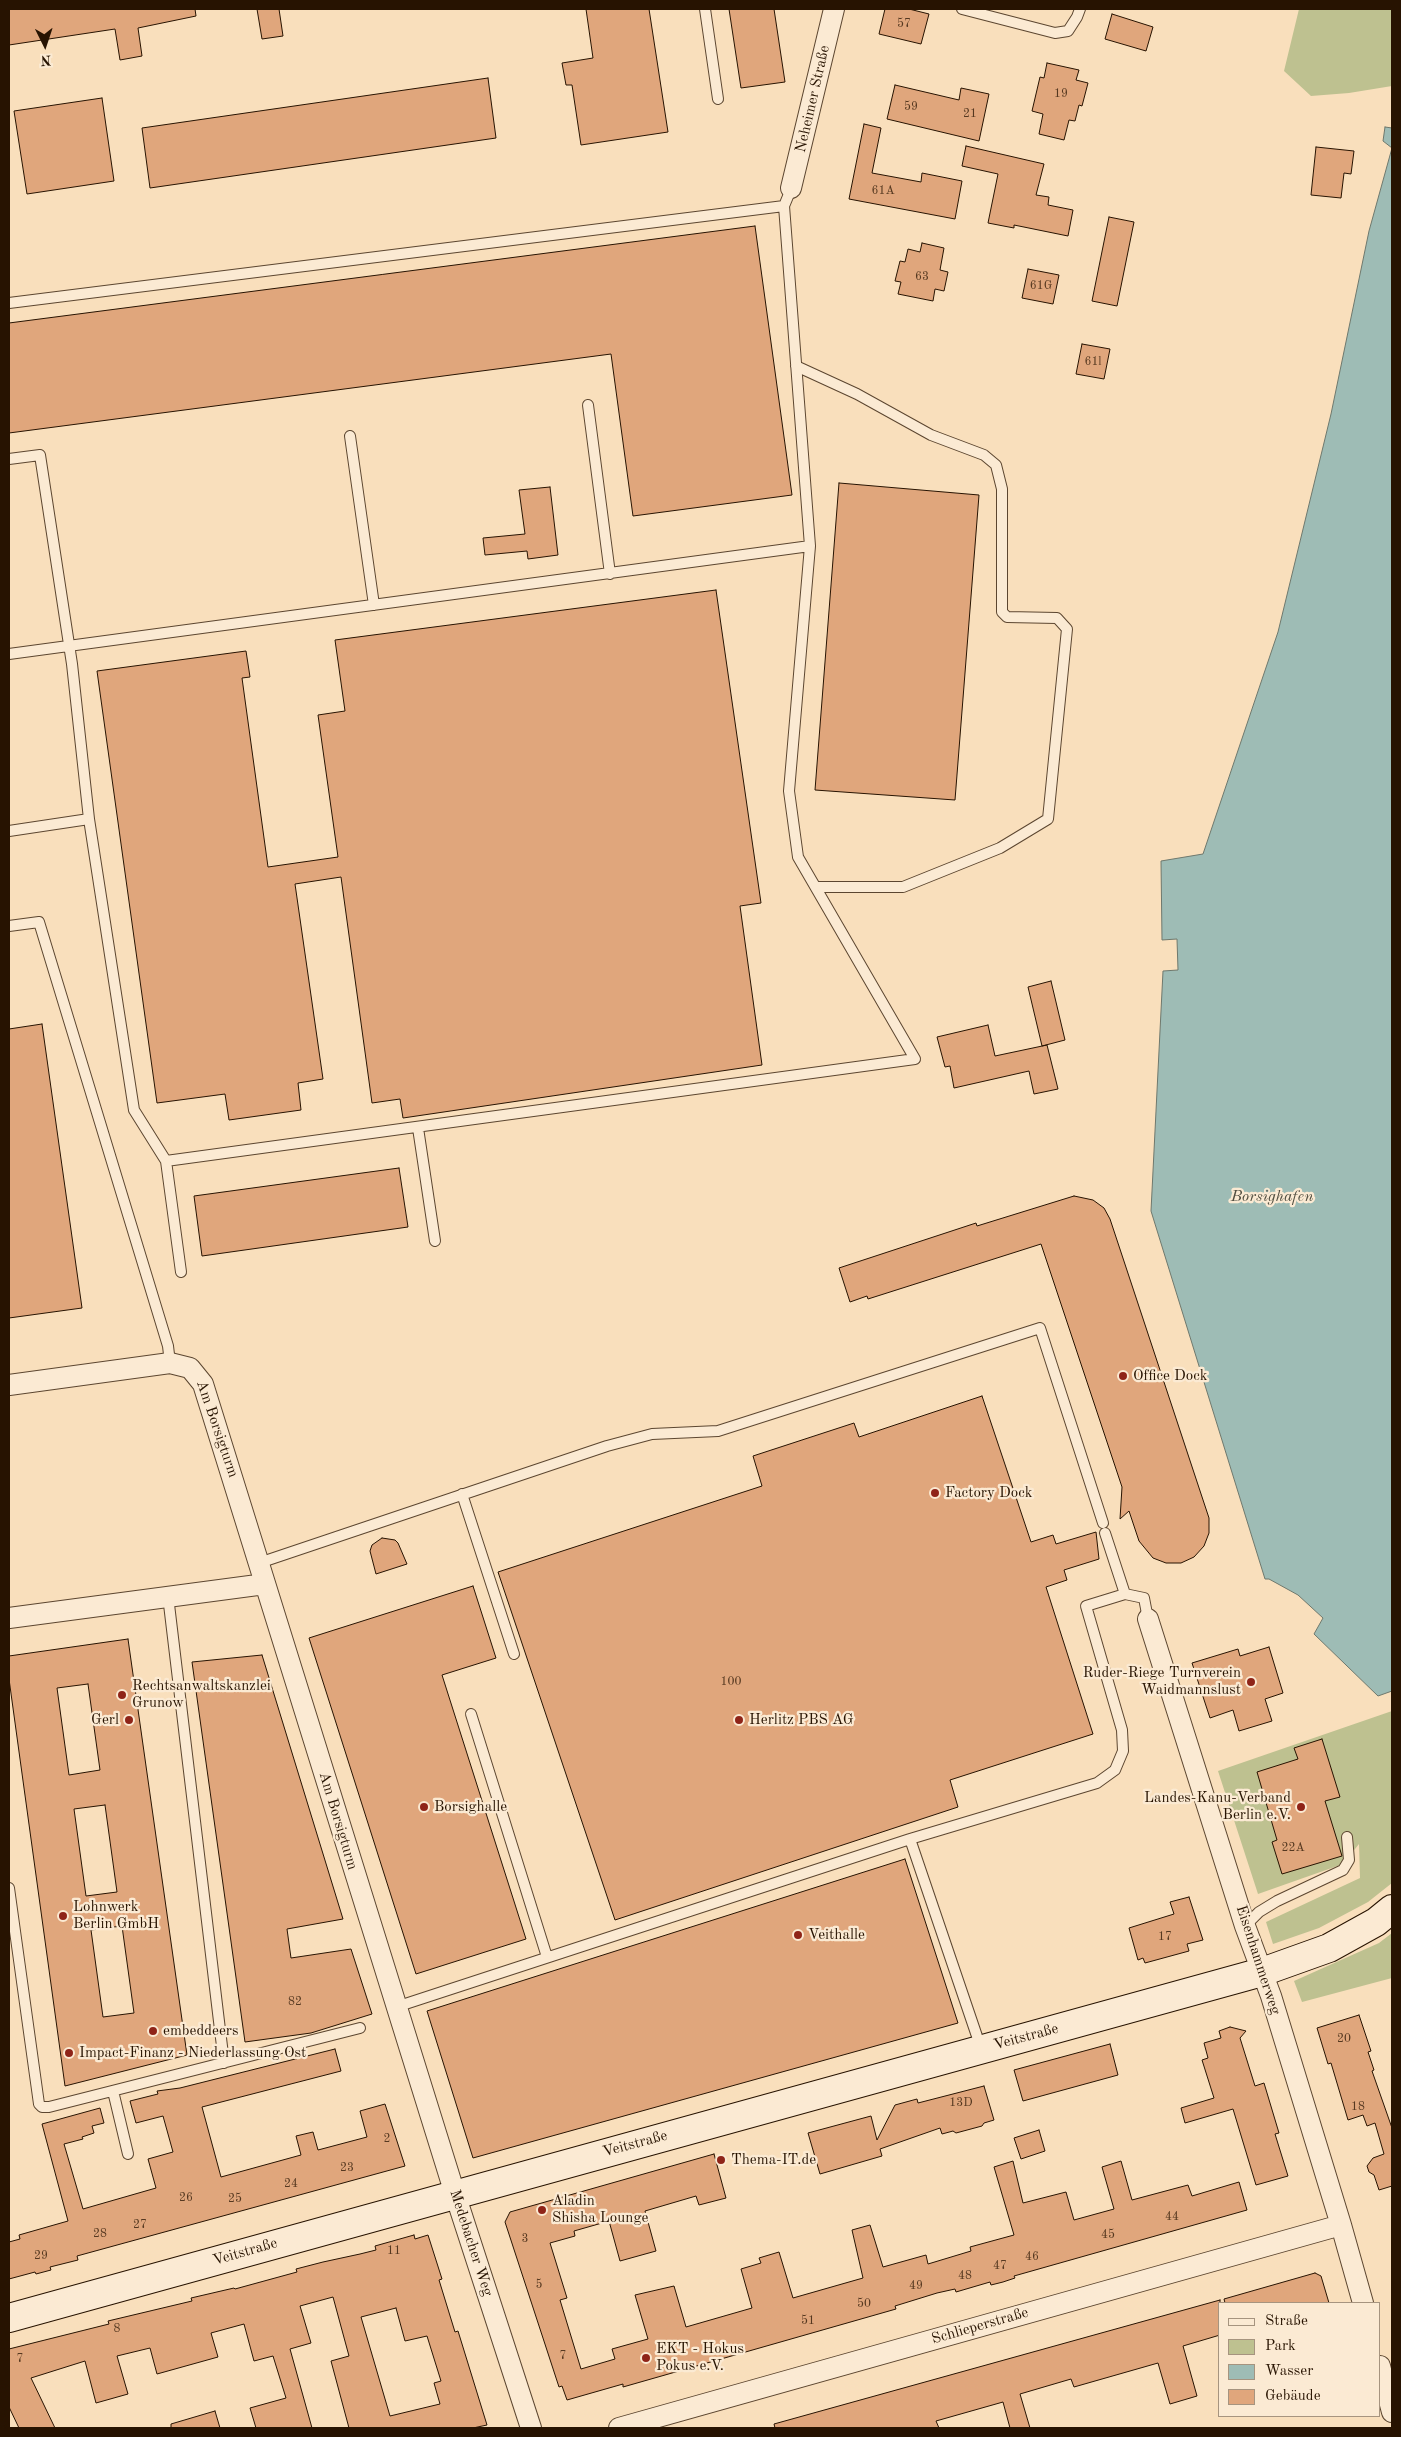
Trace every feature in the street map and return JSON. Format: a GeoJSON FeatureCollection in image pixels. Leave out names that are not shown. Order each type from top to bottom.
{"type":"FeatureCollection","features":[{"type":"Feature","properties":{"kind":"street","name":"Neheimer Straße"},"geometry":{"type":"LineString","coordinates":[[788,196],[834,9]]}},
{"type":"Feature","properties":{"kind":"street","name":"Am Borsigturm"},"geometry":{"type":"LineString","coordinates":[[9,1385],[170,1363],[190,1368],[203,1384],[412,2058]]}},
{"type":"Feature","properties":{"kind":"street"},"geometry":{"type":"LineString","coordinates":[[9,1618],[265,1584]]}},
{"type":"Feature","properties":{"kind":"street","name":"Eisenhammerweg"},"geometry":{"type":"LineString","coordinates":[[1148,1619],[1245,1926],[1262,1972],[1341,2225],[1363,2302]]}},
{"type":"Feature","properties":{"kind":"street","name":"Veitstraße"},"geometry":{"type":"LineString","coordinates":[[9,2318],[1262,1972],[1329,1948],[1376,1922],[1392,1909]]}},
{"type":"Feature","properties":{"kind":"street","name":"Medebacher Weg"},"geometry":{"type":"LineString","coordinates":[[412,2058],[531,2428]]}},
{"type":"Feature","properties":{"kind":"street","name":"Schlieperstraße"},"geometry":{"type":"LineString","coordinates":[[619,2428],[1341,2225]]}},
{"type":"Feature","properties":{"kind":"street"},"geometry":{"type":"LineString","coordinates":[[1381,2370],[1392,2412]]}},
{"type":"Feature","properties":{"kind":"lane"},"geometry":{"type":"LineString","coordinates":[[705,9],[718,99]]}},
{"type":"Feature","properties":{"kind":"lane"},"geometry":{"type":"LineString","coordinates":[[962,9],[1055,33],[1068,30],[1080,9]]}},
{"type":"Feature","properties":{"kind":"lane"},"geometry":{"type":"LineString","coordinates":[[9,303],[788,196],[796,366],[810,546],[789,791],[798,857],[915,1059],[166,1161]]}},
{"type":"Feature","properties":{"kind":"lane"},"geometry":{"type":"LineString","coordinates":[[796,366],[857,394],[931,435],[984,455],[996,465],[1002,489],[1002,612],[1007,617],[1057,618],[1067,628],[1048,819],[1000,848],[902,887],[816,887]]}},
{"type":"Feature","properties":{"kind":"lane"},"geometry":{"type":"LineString","coordinates":[[588,405],[610,574]]}},
{"type":"Feature","properties":{"kind":"lane"},"geometry":{"type":"LineString","coordinates":[[350,436],[374,605]]}},
{"type":"Feature","properties":{"kind":"lane"},"geometry":{"type":"LineString","coordinates":[[9,459],[40,455],[69,645],[89,819],[134,1110],[166,1161],[181,1272]]}},
{"type":"Feature","properties":{"kind":"lane"},"geometry":{"type":"LineString","coordinates":[[9,654],[810,546]]}},
{"type":"Feature","properties":{"kind":"lane"},"geometry":{"type":"LineString","coordinates":[[9,831],[89,819]]}},
{"type":"Feature","properties":{"kind":"lane"},"geometry":{"type":"LineString","coordinates":[[9,926],[39,922],[168,1346],[170,1363]]}},
{"type":"Feature","properties":{"kind":"lane"},"geometry":{"type":"LineString","coordinates":[[418,1128],[435,1241]]}},
{"type":"Feature","properties":{"kind":"lane"},"geometry":{"type":"LineString","coordinates":[[258,1563],[607,1446],[652,1434],[718,1431],[1040,1328],[1125,1594]]}},
{"type":"Feature","properties":{"kind":"lane"},"geometry":{"type":"LineString","coordinates":[[462,1494],[514,1654]]}},
{"type":"Feature","properties":{"kind":"lane"},"geometry":{"type":"LineString","coordinates":[[396,2007],[910,1839],[1097,1783],[1115,1770],[1123,1751],[1122,1730],[1086,1606],[1125,1594],[1144,1598],[1148,1619]]}},
{"type":"Feature","properties":{"kind":"lane"},"geometry":{"type":"LineString","coordinates":[[168,1596],[224,2062]]}},
{"type":"Feature","properties":{"kind":"lane"},"geometry":{"type":"LineString","coordinates":[[470,1714],[547,1957]]}},
{"type":"Feature","properties":{"kind":"lane"},"geometry":{"type":"LineString","coordinates":[[1245,1926],[1259,1912],[1277,1901],[1343,1870],[1349,1860],[1347,1837]]}},
{"type":"Feature","properties":{"kind":"lane"},"geometry":{"type":"LineString","coordinates":[[910,1839],[982,2049]]}},
{"type":"Feature","properties":{"kind":"lane"},"geometry":{"type":"LineString","coordinates":[[9,1888],[39,2104],[42,2107],[49,2107],[360,2028]]}},
{"type":"Feature","properties":{"kind":"lane"},"geometry":{"type":"LineString","coordinates":[[113,2091],[128,2154]]}},
{"type":"Feature","properties":{"kind":"green space"},"geometry":{"type":"Polygon","coordinates":[[[1299,9],[1392,9],[1392,86],[1349,93],[1311,96],[1284,71],[1299,9]]]}},
{"type":"Feature","properties":{"kind":"green space","name":"Landes-Kanu-Verband Berlin e.V."},"geometry":{"type":"Polygon","coordinates":[[[1392,1711],[1392,1883],[1368,1902],[1319,1928],[1273,1944],[1266,1922],[1360,1878],[1359,1844],[1343,1864],[1258,1894],[1218,1771],[1392,1711]]]}},
{"type":"Feature","properties":{"kind":"green space"},"geometry":{"type":"Polygon","coordinates":[[[1392,1933],[1392,1978],[1302,2002],[1294,1981],[1379,1943],[1392,1933]]]}},
{"type":"Feature","properties":{"kind":"water"},"geometry":{"type":"Polygon","coordinates":[[[1385,127],[1392,128],[1392,148],[1383,141],[1385,127]]]}},
{"type":"Feature","properties":{"kind":"water","name":"Borsighafen"},"geometry":{"type":"Polygon","coordinates":[[[1392,148],[1392,1691],[1378,1696],[1314,1634],[1323,1618],[1298,1595],[1269,1579],[1265,1579],[1151,1211],[1163,971],[1178,970],[1177,939],[1162,940],[1161,861],[1203,854],[1278,632],[1331,414],[1369,231],[1392,148]]]}},
{"type":"Feature","properties":{"kind":"building"},"geometry":{"type":"Polygon","coordinates":[[[9,9],[195,9],[196,16],[138,28],[142,56],[120,60],[115,29],[9,45],[9,9]]]}},
{"type":"Feature","properties":{"kind":"building"},"geometry":{"type":"Polygon","coordinates":[[[257,9],[279,9],[283,36],[262,39],[257,9]]]}},
{"type":"Feature","properties":{"kind":"building"},"geometry":{"type":"Polygon","coordinates":[[[586,9],[649,9],[668,132],[581,145],[572,85],[566,85],[562,63],[593,58],[586,9]]]}},
{"type":"Feature","properties":{"kind":"building"},"geometry":{"type":"Polygon","coordinates":[[[729,9],[774,9],[785,82],[741,88],[729,9]]]}},
{"type":"Feature","properties":{"kind":"building"},"geometry":{"type":"Polygon","coordinates":[[[885,9],[909,9],[929,14],[921,44],[879,34],[885,9]]]}},
{"type":"Feature","properties":{"kind":"building"},"geometry":{"type":"Polygon","coordinates":[[[1112,14],[1153,27],[1146,51],[1105,39],[1112,14]]]}},
{"type":"Feature","properties":{"kind":"building"},"geometry":{"type":"Polygon","coordinates":[[[1047,63],[1079,70],[1076,80],[1088,83],[1082,106],[1079,105],[1075,121],[1069,120],[1064,140],[1039,134],[1043,114],[1032,111],[1040,77],[1044,78],[1047,63]]]}},
{"type":"Feature","properties":{"kind":"building"},"geometry":{"type":"Polygon","coordinates":[[[488,78],[496,138],[150,188],[142,128],[488,78]]]}},
{"type":"Feature","properties":{"kind":"building"},"geometry":{"type":"Polygon","coordinates":[[[895,85],[959,100],[961,88],[989,94],[979,141],[887,119],[895,85]]]}},
{"type":"Feature","properties":{"kind":"building"},"geometry":{"type":"Polygon","coordinates":[[[102,98],[114,181],[27,194],[14,111],[102,98]]]}},
{"type":"Feature","properties":{"kind":"building"},"geometry":{"type":"Polygon","coordinates":[[[864,124],[881,128],[872,173],[921,182],[922,173],[962,181],[955,219],[849,199],[864,124]]]}},
{"type":"Feature","properties":{"kind":"building"},"geometry":{"type":"Polygon","coordinates":[[[966,146],[1044,164],[1036,195],[1049,197],[1048,205],[1073,210],[1068,236],[1014,225],[1014,228],[988,223],[998,174],[962,166],[966,146]]]}},
{"type":"Feature","properties":{"kind":"building"},"geometry":{"type":"Polygon","coordinates":[[[1316,147],[1354,151],[1351,174],[1344,173],[1341,198],[1311,195],[1316,147]]]}},
{"type":"Feature","properties":{"kind":"building"},"geometry":{"type":"Polygon","coordinates":[[[1109,217],[1134,222],[1117,306],[1092,301],[1109,217]]]}},
{"type":"Feature","properties":{"kind":"building"},"geometry":{"type":"Polygon","coordinates":[[[755,226],[792,495],[633,516],[611,354],[9,433],[9,323],[755,226]]]}},
{"type":"Feature","properties":{"kind":"building"},"geometry":{"type":"Polygon","coordinates":[[[922,243],[944,248],[940,270],[948,272],[944,291],[935,289],[933,301],[898,294],[901,282],[895,281],[900,261],[905,262],[908,249],[920,252],[922,243]]]}},
{"type":"Feature","properties":{"kind":"building"},"geometry":{"type":"Polygon","coordinates":[[[1028,269],[1059,275],[1053,304],[1022,298],[1028,269]]]}},
{"type":"Feature","properties":{"kind":"building"},"geometry":{"type":"Polygon","coordinates":[[[1082,344],[1110,349],[1104,379],[1076,374],[1082,344]]]}},
{"type":"Feature","properties":{"kind":"building"},"geometry":{"type":"Polygon","coordinates":[[[839,483],[979,495],[955,800],[815,790],[839,483]]]}},
{"type":"Feature","properties":{"kind":"building"},"geometry":{"type":"Polygon","coordinates":[[[550,487],[558,555],[528,559],[527,551],[485,555],[483,538],[525,534],[519,490],[550,487]]]}},
{"type":"Feature","properties":{"kind":"building"},"geometry":{"type":"Polygon","coordinates":[[[716,590],[761,903],[740,906],[762,1065],[403,1118],[400,1099],[372,1103],[341,877],[295,884],[323,1079],[298,1083],[301,1110],[229,1120],[225,1094],[157,1103],[97,671],[246,651],[250,677],[242,678],[268,867],[338,857],[318,715],[345,711],[335,640],[716,590]]]}},
{"type":"Feature","properties":{"kind":"building"},"geometry":{"type":"Polygon","coordinates":[[[1051,981],[1065,1040],[1042,1046],[1028,987],[1051,981]]]}},
{"type":"Feature","properties":{"kind":"building"},"geometry":{"type":"Polygon","coordinates":[[[42,1024],[82,1308],[9,1318],[9,1029],[42,1024]]]}},
{"type":"Feature","properties":{"kind":"building"},"geometry":{"type":"Polygon","coordinates":[[[988,1025],[995,1056],[1047,1045],[1058,1089],[1034,1094],[1029,1071],[954,1088],[950,1066],[945,1067],[937,1037],[988,1025]]]}},
{"type":"Feature","properties":{"kind":"building"},"geometry":{"type":"Polygon","coordinates":[[[399,1168],[408,1227],[202,1256],[194,1196],[399,1168]]]}},
{"type":"Feature","properties":{"kind":"building","name":"Office Dock"},"geometry":{"type":"Polygon","coordinates":[[[1074,1196],[1093,1200],[1104,1208],[1110,1219],[1209,1518],[1209,1533],[1204,1546],[1194,1557],[1181,1563],[1166,1563],[1153,1558],[1139,1541],[1129,1511],[1120,1519],[1122,1487],[1041,1244],[868,1299],[867,1296],[850,1302],[839,1268],[976,1223],[977,1226],[1074,1196]]]}},
{"type":"Feature","properties":{"kind":"building","name":"Herlitz PBS AG"},"geometry":{"type":"Polygon","coordinates":[[[982,1396],[1031,1542],[1053,1535],[1056,1544],[1096,1532],[1099,1559],[1064,1570],[1067,1580],[1046,1587],[1093,1734],[950,1780],[958,1807],[615,1920],[498,1572],[762,1486],[753,1456],[854,1423],[859,1437],[982,1396]]]}},
{"type":"Feature","properties":{"kind":"building"},"geometry":{"type":"Polygon","coordinates":[[[382,1538],[395,1540],[398,1543],[407,1564],[376,1574],[370,1551],[372,1545],[382,1538]]]}},
{"type":"Feature","properties":{"kind":"building","name":"Borsighalle"},"geometry":{"type":"Polygon","coordinates":[[[473,1586],[496,1658],[442,1675],[526,1939],[416,1974],[309,1638],[473,1586]]]}},
{"type":"Feature","properties":{"kind":"building"},"geometry":{"type":"Polygon","coordinates":[[[128,1639],[187,2055],[65,2086],[9,1679],[9,1656],[128,1639]],[[88,1684],[57,1688],[69,1775],[100,1770],[88,1684]],[[105,1805],[74,1809],[86,1896],[117,1892],[105,1805]],[[122,1926],[91,1930],[103,2017],[134,2013],[122,1926]]]}},
{"type":"Feature","properties":{"kind":"building"},"geometry":{"type":"Polygon","coordinates":[[[1269,1647],[1283,1693],[1265,1699],[1272,1721],[1239,1731],[1233,1710],[1210,1718],[1192,1663],[1238,1649],[1240,1656],[1269,1647]]]}},
{"type":"Feature","properties":{"kind":"building"},"geometry":{"type":"Polygon","coordinates":[[[262,1655],[343,1919],[287,1929],[291,1958],[351,1949],[372,2014],[311,2033],[245,2042],[192,1662],[262,1655]]]}},
{"type":"Feature","properties":{"kind":"building"},"geometry":{"type":"Polygon","coordinates":[[[1322,1739],[1340,1797],[1325,1801],[1342,1856],[1282,1874],[1272,1842],[1277,1840],[1257,1772],[1298,1759],[1294,1748],[1322,1739]]]}},
{"type":"Feature","properties":{"kind":"building","name":"Veithalle"},"geometry":{"type":"Polygon","coordinates":[[[905,1859],[958,2023],[473,2158],[427,2011],[905,1859]]]}},
{"type":"Feature","properties":{"kind":"building"},"geometry":{"type":"Polygon","coordinates":[[[1189,1897],[1203,1940],[1187,1944],[1189,1951],[1145,1963],[1143,1958],[1138,1960],[1129,1928],[1174,1914],[1170,1902],[1189,1897]]]}},
{"type":"Feature","properties":{"kind":"building"},"geometry":{"type":"Polygon","coordinates":[[[1359,2015],[1371,2051],[1368,2052],[1374,2070],[1372,2071],[1392,2128],[1392,2186],[1379,2190],[1374,2175],[1369,2172],[1367,2166],[1373,2158],[1384,2154],[1375,2123],[1367,2126],[1363,2115],[1348,2120],[1331,2063],[1328,2064],[1317,2028],[1359,2015]]]}},
{"type":"Feature","properties":{"kind":"building"},"geometry":{"type":"Polygon","coordinates":[[[1230,2027],[1246,2031],[1240,2038],[1255,2086],[1264,2083],[1279,2133],[1275,2134],[1288,2176],[1256,2185],[1233,2109],[1185,2123],[1181,2108],[1214,2098],[1202,2060],[1208,2058],[1204,2043],[1221,2038],[1219,2031],[1230,2027]]]}},
{"type":"Feature","properties":{"kind":"building"},"geometry":{"type":"Polygon","coordinates":[[[1110,2044],[1118,2075],[1023,2101],[1014,2070],[1110,2044]]]}},
{"type":"Feature","properties":{"kind":"building"},"geometry":{"type":"Polygon","coordinates":[[[335,2049],[341,2071],[202,2107],[221,2177],[301,2155],[296,2136],[313,2132],[318,2150],[367,2137],[360,2111],[385,2104],[405,2166],[77,2256],[78,2260],[50,2267],[51,2270],[9,2279],[9,2242],[20,2239],[19,2235],[68,2221],[42,2124],[100,2108],[104,2123],[92,2126],[94,2133],[82,2137],[83,2139],[64,2144],[83,2209],[156,2188],[148,2159],[173,2152],[163,2116],[136,2123],[130,2101],[158,2094],[157,2091],[180,2088],[335,2049]]]}},
{"type":"Feature","properties":{"kind":"building"},"geometry":{"type":"Polygon","coordinates":[[[984,2086],[994,2120],[984,2123],[982,2126],[956,2133],[953,2131],[942,2134],[940,2128],[880,2149],[882,2156],[820,2174],[808,2133],[871,2116],[877,2140],[895,2105],[917,2099],[918,2103],[984,2086]]]}},
{"type":"Feature","properties":{"kind":"building"},"geometry":{"type":"Polygon","coordinates":[[[1039,2130],[1045,2151],[1021,2159],[1014,2138],[1039,2130]]]}},
{"type":"Feature","properties":{"kind":"building"},"geometry":{"type":"Polygon","coordinates":[[[714,2154],[726,2198],[699,2205],[696,2196],[645,2211],[656,2251],[620,2261],[609,2221],[574,2231],[575,2236],[550,2243],[567,2298],[560,2300],[581,2369],[615,2359],[612,2349],[648,2339],[635,2295],[674,2286],[686,2327],[752,2308],[741,2269],[761,2263],[759,2258],[779,2252],[793,2298],[863,2278],[852,2230],[870,2225],[883,2267],[926,2255],[928,2264],[971,2251],[970,2247],[1014,2235],[994,2167],[1013,2161],[1023,2203],[1066,2192],[1074,2220],[1114,2209],[1102,2167],[1121,2161],[1132,2200],[1188,2185],[1192,2196],[1239,2182],[1247,2210],[1014,2276],[1015,2278],[1003,2282],[991,2285],[990,2282],[956,2292],[955,2289],[937,2293],[895,2306],[896,2309],[623,2387],[623,2384],[567,2400],[562,2386],[559,2387],[505,2222],[510,2212],[714,2154]]]}},
{"type":"Feature","properties":{"kind":"building"},"geometry":{"type":"Polygon","coordinates":[[[414,2235],[415,2239],[428,2235],[442,2279],[439,2280],[455,2332],[458,2331],[487,2425],[473,2428],[349,2428],[331,2361],[349,2356],[333,2297],[300,2306],[311,2343],[290,2349],[312,2428],[256,2428],[250,2408],[286,2398],[273,2356],[254,2361],[244,2324],[211,2333],[218,2357],[157,2374],[150,2348],[117,2356],[128,2394],[96,2403],[85,2361],[31,2378],[55,2428],[19,2428],[9,2407],[9,2349],[109,2324],[108,2321],[192,2301],[191,2298],[235,2289],[297,2272],[296,2269],[376,2250],[375,2246],[414,2235]],[[396,2308],[361,2317],[390,2416],[440,2404],[434,2383],[441,2381],[427,2336],[405,2341],[396,2308]]]}},
{"type":"Feature","properties":{"kind":"building"},"geometry":{"type":"Polygon","coordinates":[[[1315,2273],[1321,2276],[1329,2302],[1225,2302],[1224,2299],[1315,2273]]]}},
{"type":"Feature","properties":{"kind":"building"},"geometry":{"type":"Polygon","coordinates":[[[1220,2300],[1218,2302],[1218,2336],[1183,2346],[1197,2396],[1170,2404],[1158,2363],[1074,2387],[1071,2379],[1020,2394],[1030,2428],[1010,2428],[1003,2402],[936,2421],[939,2428],[775,2428],[774,2424],[1220,2300]]]}},
{"type":"Feature","properties":{"kind":"building"},"geometry":{"type":"Polygon","coordinates":[[[215,2411],[220,2428],[171,2428],[171,2424],[215,2411]]]}},
{"type":"Feature","properties":{"kind":"place","name":"Office Dock"},"geometry":{"type":"Point","coordinates":[1123,1376]}},
{"type":"Feature","properties":{"kind":"place","name":"Factory Dock"},"geometry":{"type":"Point","coordinates":[935,1493]}},
{"type":"Feature","properties":{"kind":"place","name":"Ruder-Riege Turnverein Waidmannslust"},"geometry":{"type":"Point","coordinates":[1251,1682]}},
{"type":"Feature","properties":{"kind":"place","name":"Rechtsanwaltskanzlei Grunow"},"geometry":{"type":"Point","coordinates":[122,1695]}},
{"type":"Feature","properties":{"kind":"place","name":"Gerl"},"geometry":{"type":"Point","coordinates":[129,1720]}},
{"type":"Feature","properties":{"kind":"place","name":"Herlitz PBS AG"},"geometry":{"type":"Point","coordinates":[739,1720]}},
{"type":"Feature","properties":{"kind":"place","name":"Borsighalle"},"geometry":{"type":"Point","coordinates":[424,1807]}},
{"type":"Feature","properties":{"kind":"place","name":"Landes-Kanu-Verband Berlin e.V."},"geometry":{"type":"Point","coordinates":[1301,1807]}},
{"type":"Feature","properties":{"kind":"place","name":"Lohnwerk Berlin GmbH"},"geometry":{"type":"Point","coordinates":[63,1916]}},
{"type":"Feature","properties":{"kind":"place","name":"Veithalle"},"geometry":{"type":"Point","coordinates":[798,1935]}},
{"type":"Feature","properties":{"kind":"place","name":"embeddeers"},"geometry":{"type":"Point","coordinates":[153,2031]}},
{"type":"Feature","properties":{"kind":"place","name":"Impact-Finanz - Niederlassung Ost"},"geometry":{"type":"Point","coordinates":[69,2053]}},
{"type":"Feature","properties":{"kind":"place","name":"Thema-IT.de"},"geometry":{"type":"Point","coordinates":[721,2160]}},
{"type":"Feature","properties":{"kind":"place","name":"Aladin Shisha Lounge"},"geometry":{"type":"Point","coordinates":[542,2210]}},
{"type":"Feature","properties":{"kind":"place","name":"EKT - Hokus Pokus e.V."},"geometry":{"type":"Point","coordinates":[646,2358]}}]}
